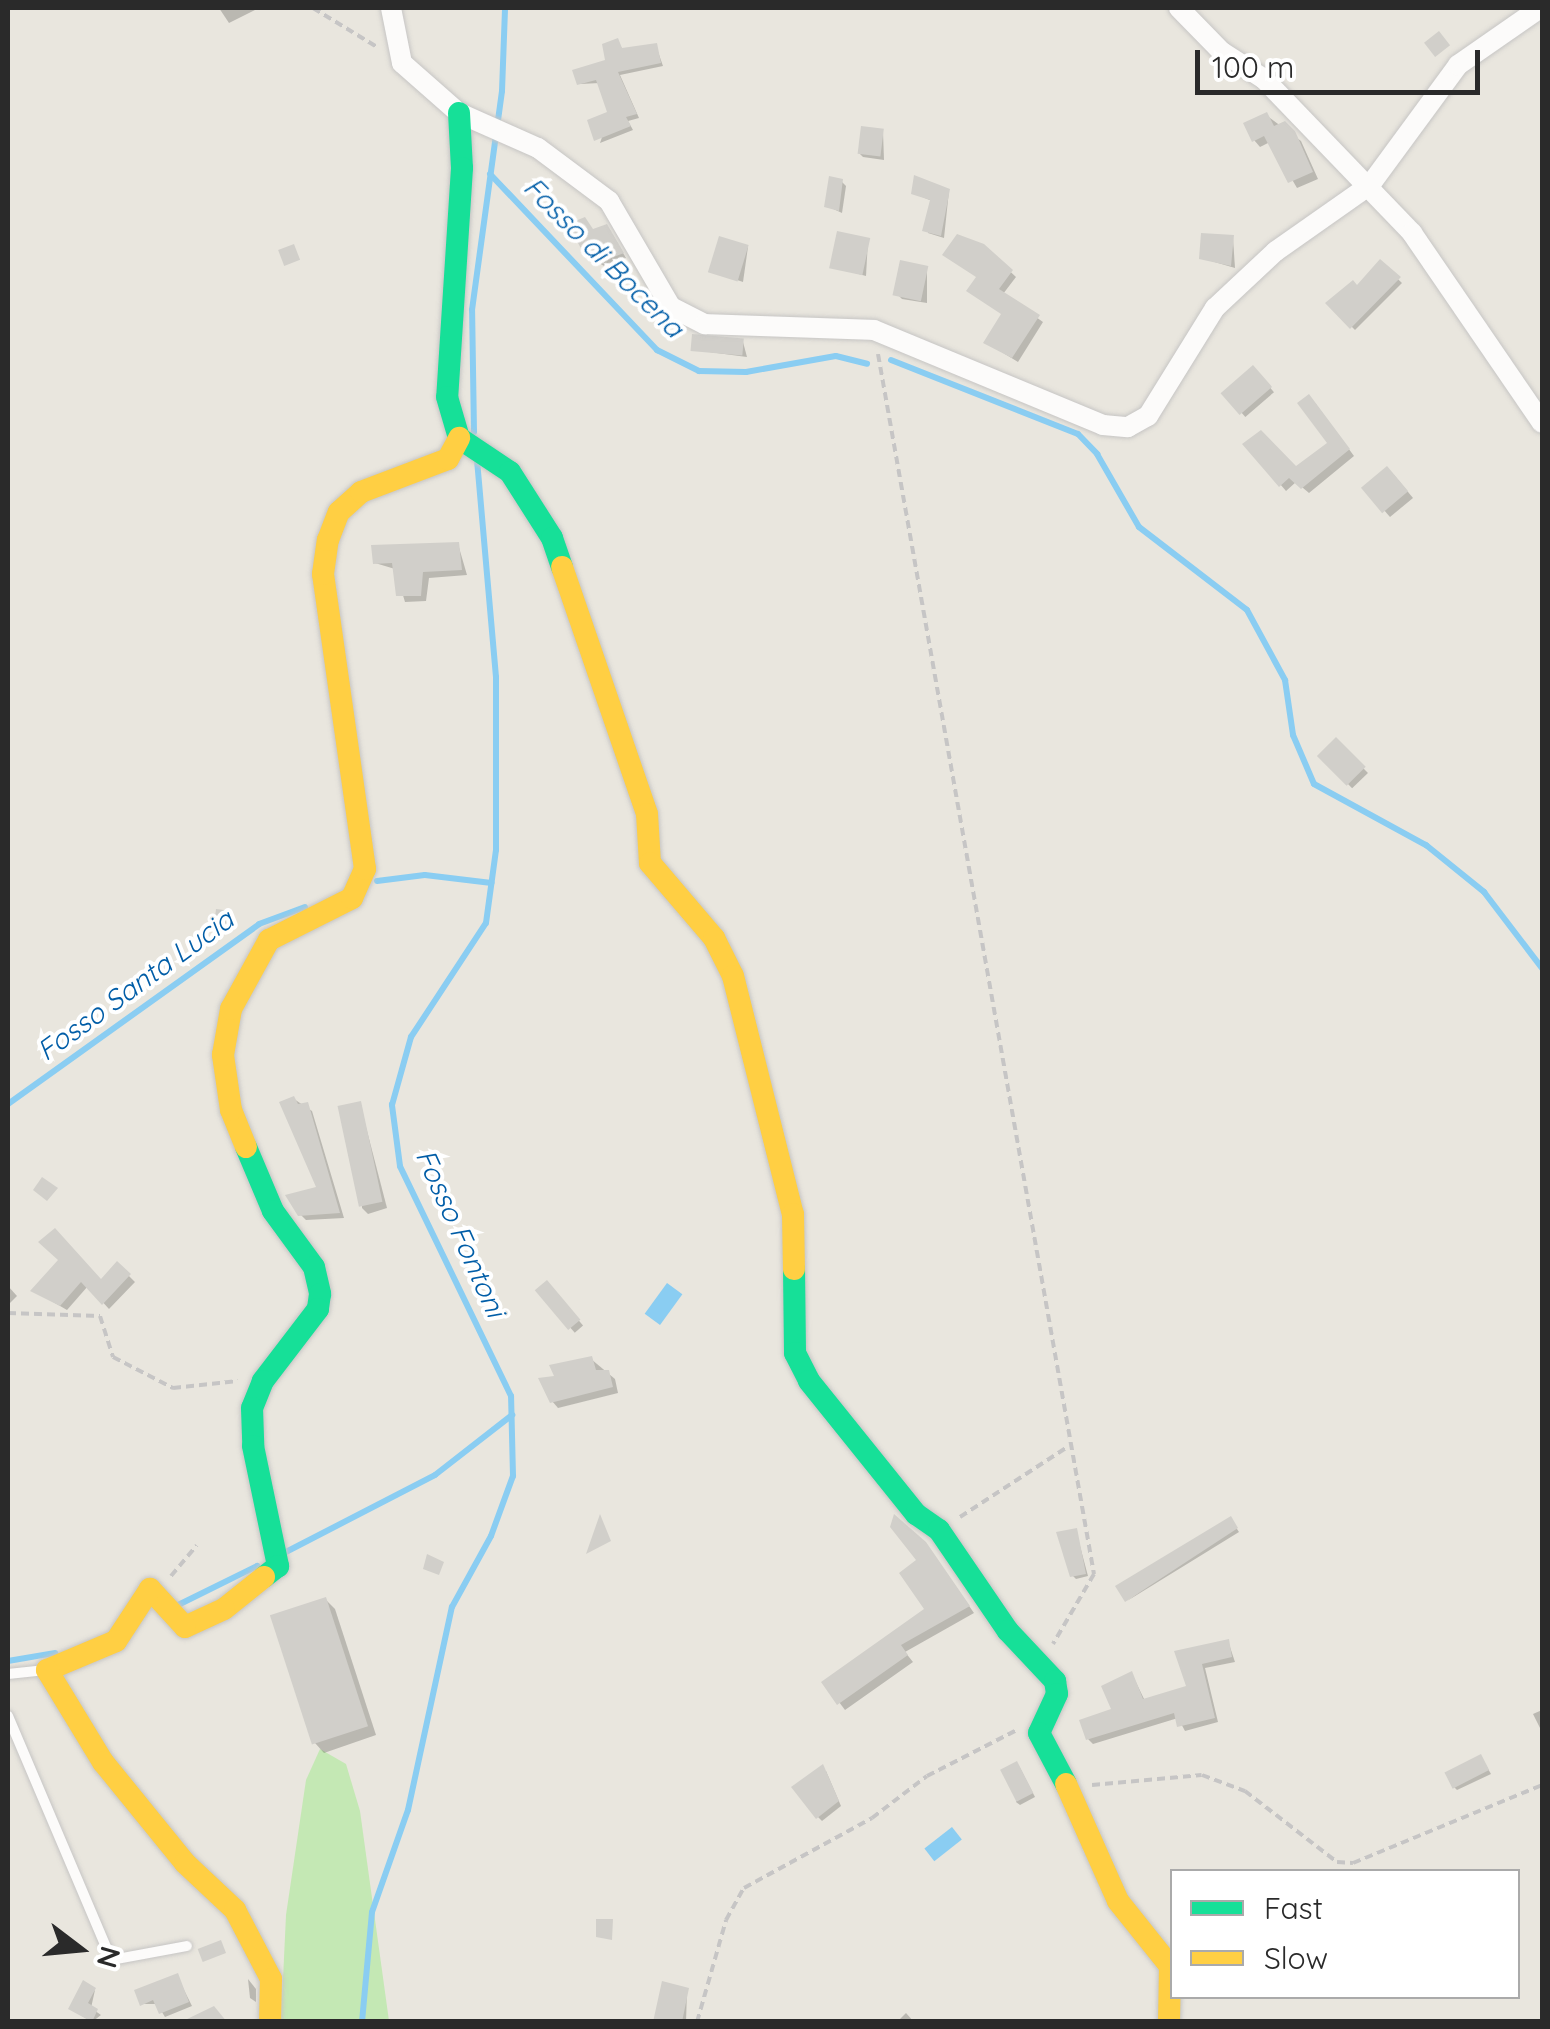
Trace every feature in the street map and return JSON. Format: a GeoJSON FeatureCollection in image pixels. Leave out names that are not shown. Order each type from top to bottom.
{"type":"FeatureCollection","features":[{"type":"Feature","properties":{"kind":"street"},"geometry":{"type":"LineString","coordinates":[[391,8],[402,63],[459,113],[514,135],[609,201],[671,307],[705,324],[874,330],[914,342],[1103,425],[1128,427],[1148,416],[1215,308],[1276,250],[1370,185],[1458,65],[1532,11]]}},
{"type":"Feature","properties":{"kind":"street"},"geometry":{"type":"LineString","coordinates":[[1180,8],[1222,52],[1264,78],[1412,233],[1542,422]]}},
{"type":"Feature","properties":{"kind":"street"},"geometry":{"type":"LineString","coordinates":[[459,113],[446,397],[460,438],[510,472],[552,538],[648,814],[650,863],[714,938],[733,976],[793,1214],[795,1353],[809,1381],[916,1514],[939,1530],[1008,1631],[1042,1661],[1055,1682],[1054,1700],[1039,1733],[1118,1901],[1170,1966],[1170,2022]]}},
{"type":"Feature","properties":{"kind":"street"},"geometry":{"type":"LineString","coordinates":[[270,2022],[270,1978],[235,1910],[185,1862],[103,1762],[46,1670],[116,1641],[150,1589],[185,1627],[224,1609],[278,1566],[253,1446],[252,1408],[263,1381],[318,1309],[320,1294],[314,1267],[272,1212],[232,1110],[223,1054],[231,1009],[269,940],[352,898],[365,869],[322,574],[328,540],[339,512],[361,492],[448,459],[460,438]]}},
{"type":"Feature","properties":{"kind":"lane"},"geometry":{"type":"LineString","coordinates":[[8,1674],[46,1670]]}},
{"type":"Feature","properties":{"kind":"lane"},"geometry":{"type":"LineString","coordinates":[[8,1716],[107,1949],[117,1959],[187,1946]]}},
{"type":"Feature","properties":{"kind":"path"},"geometry":{"type":"LineString","coordinates":[[313,8],[402,63]]}},
{"type":"Feature","properties":{"kind":"path"},"geometry":{"type":"LineString","coordinates":[[874,330],[1094,1574],[1042,1661]]}},
{"type":"Feature","properties":{"kind":"path"},"geometry":{"type":"LineString","coordinates":[[8,1314],[100,1316],[112,1357],[172,1388],[263,1381]]}},
{"type":"Feature","properties":{"kind":"path"},"geometry":{"type":"LineString","coordinates":[[939,1530],[1070,1445]]}},
{"type":"Feature","properties":{"kind":"path"},"geometry":{"type":"LineString","coordinates":[[150,1589],[179,1571],[197,1545]]}},
{"type":"Feature","properties":{"kind":"path"},"geometry":{"type":"LineString","coordinates":[[697,2022],[726,1920],[744,1888],[872,1818],[927,1776],[1017,1730],[1054,1700]]}},
{"type":"Feature","properties":{"kind":"path"},"geometry":{"type":"LineString","coordinates":[[1067,1786],[1202,1775],[1245,1791],[1336,1862],[1353,1863],[1542,1785]]}},
{"type":"Feature","properties":{"kind":"green space"},"geometry":{"type":"Polygon","coordinates":[[[320,1749],[346,1764],[360,1811],[389,2021],[281,2022],[286,1915],[306,1780],[320,1749]]]}},
{"type":"Feature","properties":{"kind":"water"},"geometry":{"type":"Polygon","coordinates":[[[667,1283],[682,1294],[660,1325],[645,1314],[667,1283]]]}},
{"type":"Feature","properties":{"kind":"water"},"geometry":{"type":"Polygon","coordinates":[[[952,1827],[962,1840],[934,1861],[924,1849],[952,1827]]]}},
{"type":"Feature","properties":{"kind":"building"},"geometry":{"type":"Polygon","coordinates":[[[1439,31],[1450,45],[1435,57],[1424,43],[1439,31]]]}},
{"type":"Feature","properties":{"kind":"building"},"geometry":{"type":"Polygon","coordinates":[[[618,38],[622,48],[657,43],[661,63],[618,72],[637,114],[626,117],[631,126],[594,141],[587,120],[607,112],[596,80],[577,85],[572,70],[605,60],[602,44],[618,38]]]}},
{"type":"Feature","properties":{"kind":"building"},"geometry":{"type":"Polygon","coordinates":[[[1267,112],[1274,126],[1285,121],[1295,131],[1313,172],[1288,183],[1264,136],[1252,142],[1243,123],[1267,112]]]}},
{"type":"Feature","properties":{"kind":"building"},"geometry":{"type":"Polygon","coordinates":[[[861,126],[884,129],[880,157],[858,154],[861,126]]]}},
{"type":"Feature","properties":{"kind":"building"},"geometry":{"type":"Polygon","coordinates":[[[914,175],[950,189],[941,236],[922,231],[930,200],[911,194],[914,175]]]}},
{"type":"Feature","properties":{"kind":"building"},"geometry":{"type":"Polygon","coordinates":[[[829,176],[843,179],[839,211],[824,207],[829,176]]]}},
{"type":"Feature","properties":{"kind":"building"},"geometry":{"type":"Polygon","coordinates":[[[585,217],[593,229],[607,224],[624,253],[598,263],[594,255],[586,258],[568,224],[585,217]]]}},
{"type":"Feature","properties":{"kind":"building"},"geometry":{"type":"Polygon","coordinates":[[[837,231],[870,238],[862,275],[829,268],[837,231]]]}},
{"type":"Feature","properties":{"kind":"building"},"geometry":{"type":"Polygon","coordinates":[[[1201,233],[1234,235],[1231,266],[1199,259],[1201,233]]]}},
{"type":"Feature","properties":{"kind":"building"},"geometry":{"type":"Polygon","coordinates":[[[957,234],[984,244],[1013,270],[999,289],[1040,315],[1012,358],[983,343],[1001,314],[966,291],[976,277],[942,255],[957,234]]]}},
{"type":"Feature","properties":{"kind":"building"},"geometry":{"type":"Polygon","coordinates":[[[719,236],[749,245],[738,281],[708,272],[719,236]]]}},
{"type":"Feature","properties":{"kind":"building"},"geometry":{"type":"Polygon","coordinates":[[[294,244],[300,260],[284,266],[278,250],[294,244]]]}},
{"type":"Feature","properties":{"kind":"building"},"geometry":{"type":"Polygon","coordinates":[[[1380,259],[1401,277],[1350,329],[1325,303],[1353,280],[1357,285],[1380,259]]]}},
{"type":"Feature","properties":{"kind":"building"},"geometry":{"type":"Polygon","coordinates":[[[900,260],[928,266],[921,301],[893,295],[900,260]]]}},
{"type":"Feature","properties":{"kind":"building"},"geometry":{"type":"Polygon","coordinates":[[[692,334],[744,339],[742,355],[691,351],[692,334]]]}},
{"type":"Feature","properties":{"kind":"building"},"geometry":{"type":"Polygon","coordinates":[[[1253,365],[1272,387],[1240,415],[1221,393],[1253,365]]]}},
{"type":"Feature","properties":{"kind":"building"},"geometry":{"type":"Polygon","coordinates":[[[1309,394],[1350,449],[1301,489],[1289,478],[1279,487],[1242,444],[1261,430],[1296,466],[1327,443],[1297,403],[1309,394]]]}},
{"type":"Feature","properties":{"kind":"building"},"geometry":{"type":"Polygon","coordinates":[[[1387,466],[1408,491],[1382,513],[1361,488],[1387,466]]]}},
{"type":"Feature","properties":{"kind":"building"},"geometry":{"type":"Polygon","coordinates":[[[459,542],[462,570],[423,572],[421,596],[396,596],[392,563],[373,564],[371,545],[459,542]]]}},
{"type":"Feature","properties":{"kind":"building"},"geometry":{"type":"Polygon","coordinates":[[[1336,737],[1366,767],[1347,786],[1317,756],[1336,737]]]}},
{"type":"Feature","properties":{"kind":"building"},"geometry":{"type":"Polygon","coordinates":[[[216,909],[232,911],[230,927],[214,925],[216,909]]]}},
{"type":"Feature","properties":{"kind":"building"},"geometry":{"type":"Polygon","coordinates":[[[294,1096],[298,1104],[308,1102],[340,1213],[298,1216],[285,1195],[316,1187],[279,1102],[294,1096]]]}},
{"type":"Feature","properties":{"kind":"building"},"geometry":{"type":"Polygon","coordinates":[[[361,1101],[382,1202],[359,1207],[338,1106],[361,1101]]]}},
{"type":"Feature","properties":{"kind":"building"},"geometry":{"type":"Polygon","coordinates":[[[42,1177],[58,1188],[47,1201],[33,1190],[42,1177]]]}},
{"type":"Feature","properties":{"kind":"building"},"geometry":{"type":"Polygon","coordinates":[[[55,1228],[101,1279],[117,1261],[131,1274],[102,1305],[81,1282],[60,1306],[30,1291],[58,1260],[38,1242],[55,1228]]]}},
{"type":"Feature","properties":{"kind":"building"},"geometry":{"type":"Polygon","coordinates":[[[547,1280],[580,1320],[568,1330],[535,1290],[547,1280]]]}},
{"type":"Feature","properties":{"kind":"building"},"geometry":{"type":"Polygon","coordinates":[[[592,1356],[596,1370],[609,1370],[613,1387],[550,1403],[538,1378],[554,1376],[549,1365],[592,1356]]]}},
{"type":"Feature","properties":{"kind":"building"},"geometry":{"type":"Polygon","coordinates":[[[600,1514],[611,1541],[586,1554],[600,1514]]]}},
{"type":"Feature","properties":{"kind":"building"},"geometry":{"type":"Polygon","coordinates":[[[894,1514],[926,1542],[970,1606],[901,1645],[908,1655],[837,1705],[821,1682],[924,1609],[899,1573],[916,1560],[890,1527],[894,1514]]]}},
{"type":"Feature","properties":{"kind":"building"},"geometry":{"type":"Polygon","coordinates":[[[1231,1516],[1238,1528],[1125,1602],[1115,1586],[1231,1516]]]}},
{"type":"Feature","properties":{"kind":"building"},"geometry":{"type":"Polygon","coordinates":[[[1077,1528],[1086,1574],[1070,1577],[1056,1532],[1077,1528]]]}},
{"type":"Feature","properties":{"kind":"building"},"geometry":{"type":"Polygon","coordinates":[[[427,1554],[444,1562],[439,1575],[423,1569],[427,1554]]]}},
{"type":"Feature","properties":{"kind":"building"},"geometry":{"type":"Polygon","coordinates":[[[326,1597],[368,1726],[312,1745],[270,1615],[326,1597]]]}},
{"type":"Feature","properties":{"kind":"building"},"geometry":{"type":"Polygon","coordinates":[[[1229,1639],[1232,1657],[1202,1664],[1215,1718],[1177,1727],[1174,1713],[1086,1740],[1079,1720],[1111,1709],[1101,1686],[1132,1671],[1143,1699],[1186,1686],[1174,1651],[1229,1639]]]}},
{"type":"Feature","properties":{"kind":"building"},"geometry":{"type":"Polygon","coordinates":[[[1481,1754],[1489,1770],[1453,1789],[1444,1773],[1481,1754]]]}},
{"type":"Feature","properties":{"kind":"building"},"geometry":{"type":"Polygon","coordinates":[[[1017,1761],[1033,1793],[1016,1802],[1000,1770],[1017,1761]]]}},
{"type":"Feature","properties":{"kind":"building"},"geometry":{"type":"Polygon","coordinates":[[[823,1764],[839,1801],[816,1819],[791,1787],[823,1764]]]}},
{"type":"Feature","properties":{"kind":"building"},"geometry":{"type":"Polygon","coordinates":[[[596,1919],[613,1919],[612,1940],[596,1937],[596,1919]]]}},
{"type":"Feature","properties":{"kind":"building"},"geometry":{"type":"Polygon","coordinates":[[[221,1940],[226,1953],[203,1962],[198,1949],[221,1940]]]}},
{"type":"Feature","properties":{"kind":"building"},"geometry":{"type":"Polygon","coordinates":[[[178,1973],[189,2002],[159,2014],[153,2000],[140,2006],[134,1990],[178,1973]]]}},
{"type":"Feature","properties":{"kind":"building"},"geometry":{"type":"Polygon","coordinates":[[[83,1980],[96,1988],[88,2003],[98,2009],[92,2022],[68,2009],[83,1980]]]}},
{"type":"Feature","properties":{"kind":"building"},"geometry":{"type":"Polygon","coordinates":[[[662,1981],[689,1988],[682,2022],[653,2022],[662,1981]]]}},
{"type":"Feature","properties":{"kind":"building"},"geometry":{"type":"Polygon","coordinates":[[[214,2006],[227,2022],[181,2022],[214,2006]]]}},
{"type":"Feature","properties":{"kind":"waterway","name":"Fosso Fontoni"},"geometry":{"type":"LineString","coordinates":[[474,432],[472,310],[502,91],[505,8]]}},
{"type":"Feature","properties":{"kind":"waterway","name":"Fosso di Bocena"},"geometry":{"type":"LineString","coordinates":[[490,174],[657,350],[699,371],[746,372],[836,356],[867,364]]}},
{"type":"Feature","properties":{"kind":"waterway","name":"Fosso di Bocena"},"geometry":{"type":"LineString","coordinates":[[891,360],[1078,434],[1097,454],[1139,527],[1247,610],[1285,680],[1293,735],[1314,784],[1426,845],[1484,892],[1542,968]]}},
{"type":"Feature","properties":{"kind":"waterway","name":"Fosso Fontoni"},"geometry":{"type":"LineString","coordinates":[[362,2022],[372,1912],[408,1810],[452,1607],[491,1536],[513,1476],[511,1396],[400,1166],[392,1105],[411,1037],[486,923],[496,850],[496,677],[477,459]]}},
{"type":"Feature","properties":{"kind":"waterway","name":"Fosso Santa Lucia"},"geometry":{"type":"LineString","coordinates":[[377,881],[425,875],[492,883]]}},
{"type":"Feature","properties":{"kind":"waterway","name":"Fosso Santa Lucia"},"geometry":{"type":"LineString","coordinates":[[8,1104],[259,924],[305,907]]}},
{"type":"Feature","properties":{"kind":"waterway"},"geometry":{"type":"LineString","coordinates":[[282,1554],[435,1475],[512,1415]]}},
{"type":"Feature","properties":{"kind":"waterway"},"geometry":{"type":"LineString","coordinates":[[174,1607],[257,1566]]}},
{"type":"Feature","properties":{"kind":"waterway"},"geometry":{"type":"LineString","coordinates":[[8,1661],[55,1653]]}},
{"type":"Feature","properties":{"kind":"traffic: fast"},"geometry":{"type":"LineString","coordinates":[[459,113],[462,168],[447,397],[459,438],[510,472],[552,538],[562,567]]}},
{"type":"Feature","properties":{"kind":"traffic: fast"},"geometry":{"type":"LineString","coordinates":[[246,1147],[273,1211],[314,1267],[320,1294],[318,1309],[263,1381],[252,1408],[253,1446],[278,1566],[264,1577]]}},
{"type":"Feature","properties":{"kind":"traffic: fast"},"geometry":{"type":"LineString","coordinates":[[794,1269],[795,1353],[809,1381],[916,1514],[939,1530],[1008,1631],[1055,1681],[1057,1694],[1039,1733],[1066,1784]]}},
{"type":"Feature","properties":{"kind":"traffic: slow"},"geometry":{"type":"LineString","coordinates":[[246,1147],[231,1110],[223,1055],[231,1009],[269,940],[352,898],[365,869],[323,574],[328,540],[339,512],[361,492],[448,459],[459,438]]}},
{"type":"Feature","properties":{"kind":"traffic: slow"},"geometry":{"type":"LineString","coordinates":[[562,567],[647,814],[650,863],[714,938],[733,976],[793,1214],[794,1269]]}},
{"type":"Feature","properties":{"kind":"traffic: slow"},"geometry":{"type":"LineString","coordinates":[[264,1577],[224,1609],[185,1627],[150,1589],[116,1641],[47,1670],[103,1762],[185,1863],[235,1910],[271,1979],[270,2022]]}},
{"type":"Feature","properties":{"kind":"traffic: slow"},"geometry":{"type":"LineString","coordinates":[[1066,1784],[1118,1901],[1170,1966],[1169,2022]]}}]}
